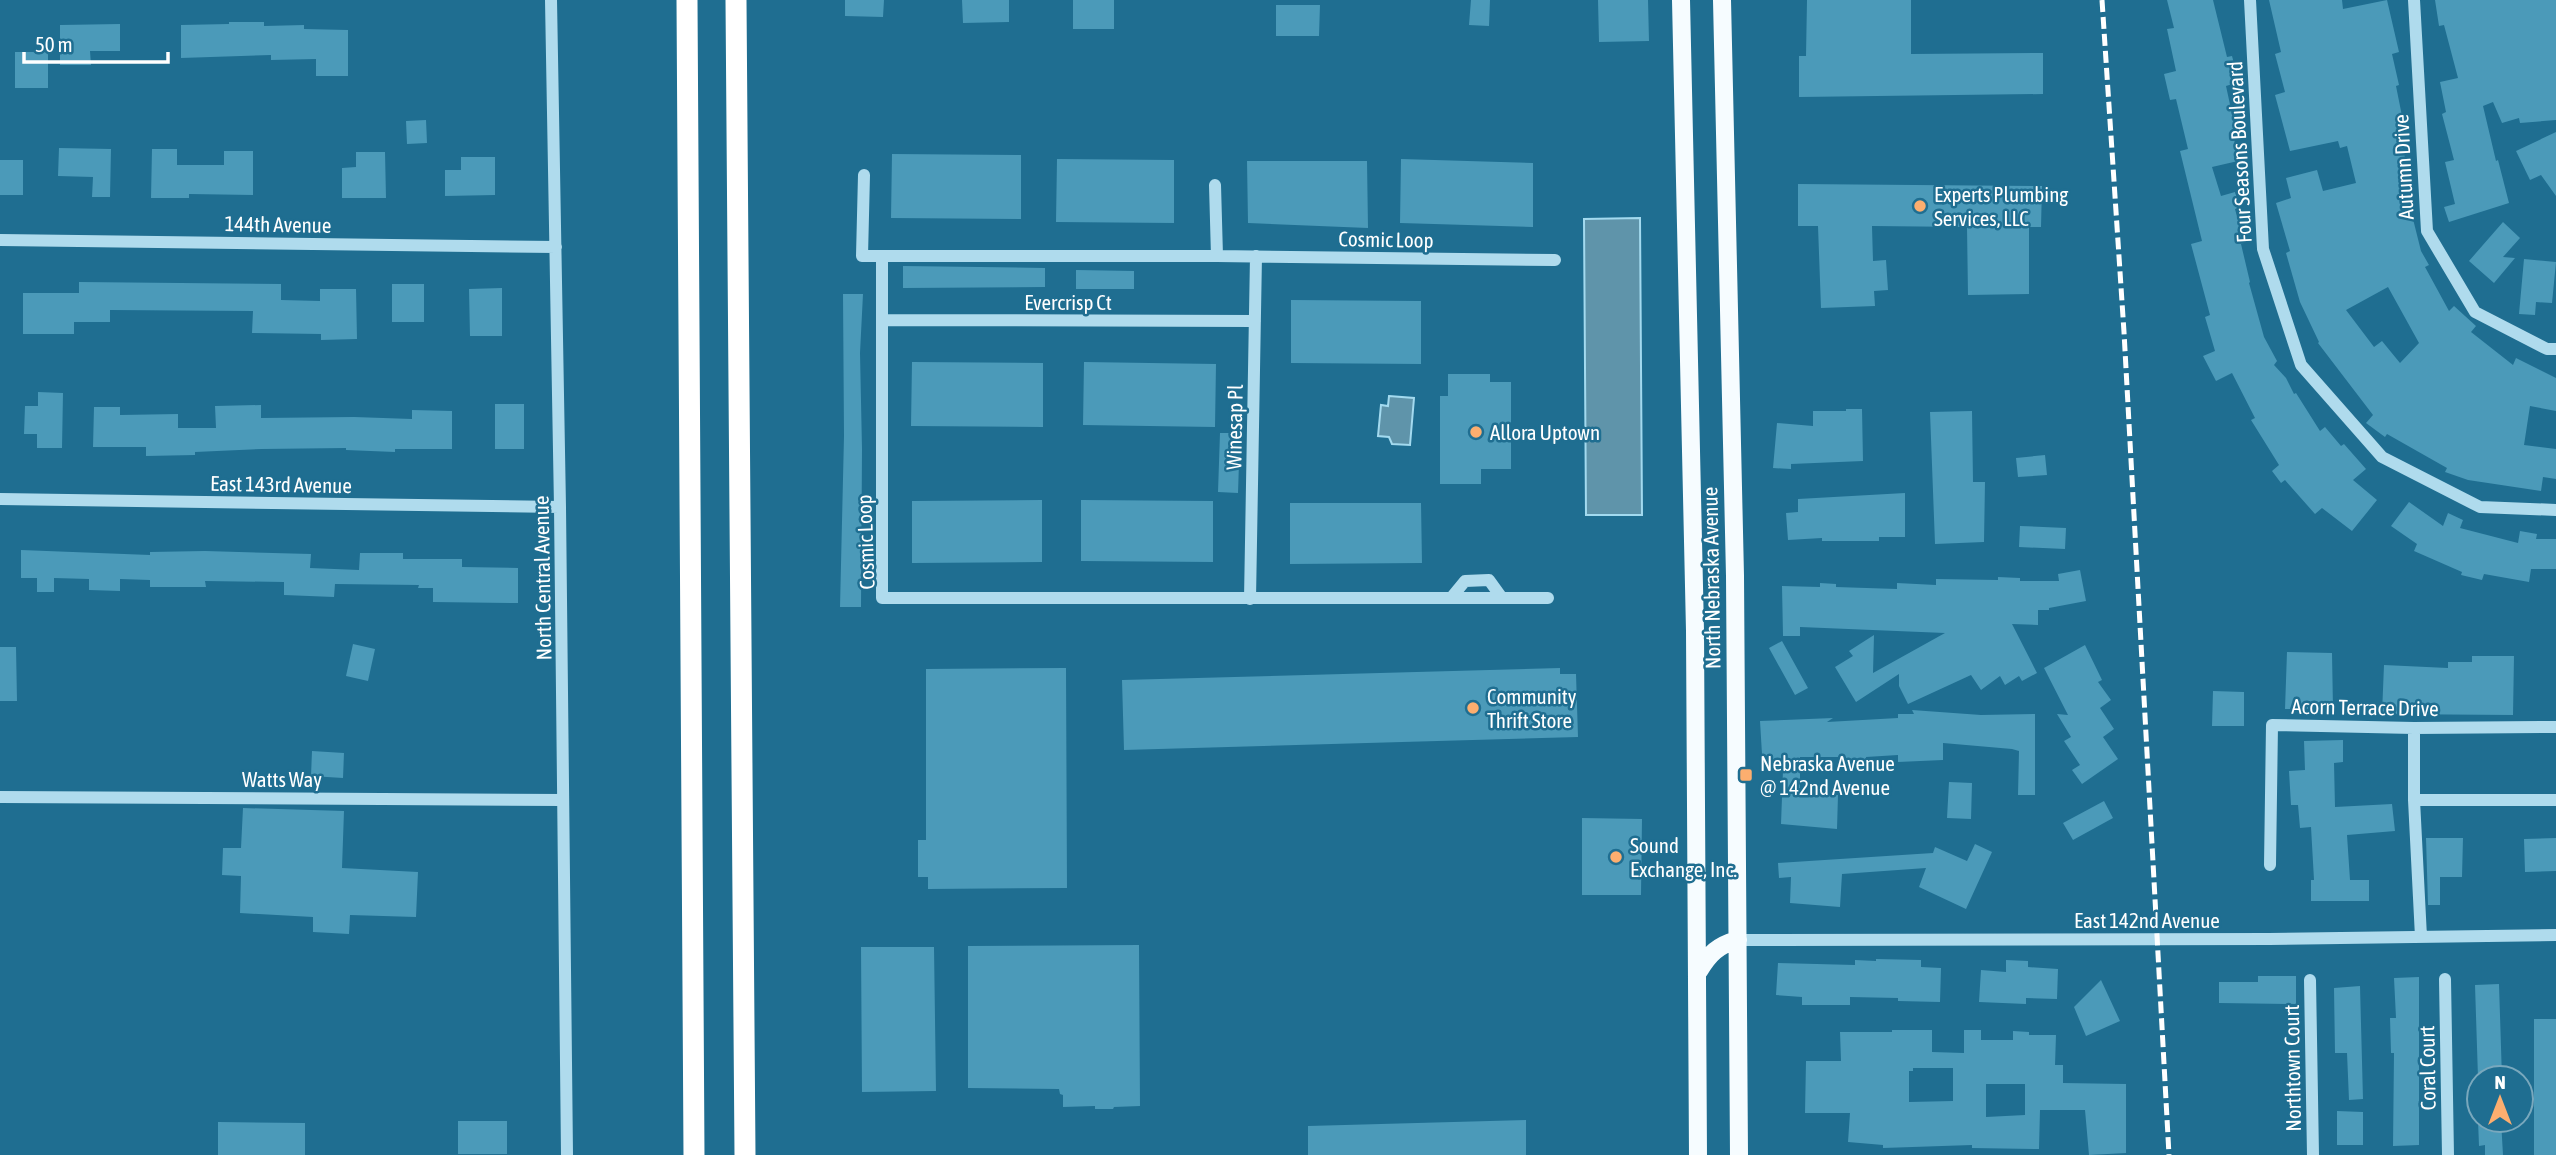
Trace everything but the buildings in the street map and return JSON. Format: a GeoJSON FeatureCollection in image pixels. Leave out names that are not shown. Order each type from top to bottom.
{"type":"FeatureCollection","features":[{"type":"Feature","properties":{"kind":"highway"},"geometry":{"type":"LineString","coordinates":[[687,0],[694,1155]]}},
{"type":"Feature","properties":{"kind":"highway"},"geometry":{"type":"LineString","coordinates":[[736,0],[745,1155]]}},
{"type":"Feature","properties":{"kind":"main road","name":"North Nebraska Avenue"},"geometry":{"type":"LineString","coordinates":[[1681,0],[1695,631],[1698,1155]]}},
{"type":"Feature","properties":{"kind":"main road","name":"North Nebraska Avenue"},"geometry":{"type":"LineString","coordinates":[[1722,0],[1735,576],[1739,1155]]}},
{"type":"Feature","properties":{"kind":"main road"},"geometry":{"type":"LineString","coordinates":[[1698,973],[1710,953],[1724,943],[1738,940]]}},
{"type":"Feature","properties":{"kind":"street","name":"North Central Avenue"},"geometry":{"type":"LineString","coordinates":[[551,0],[567,1155]]}},
{"type":"Feature","properties":{"kind":"street","name":"Four Seasons Boulevard"},"geometry":{"type":"LineString","coordinates":[[2250,0],[2263,249],[2301,365],[2382,457],[2480,506],[2556,510]]}},
{"type":"Feature","properties":{"kind":"street","name":"Autumn Drive"},"geometry":{"type":"LineString","coordinates":[[2414,0],[2427,231],[2475,312],[2547,349],[2556,349]]}},
{"type":"Feature","properties":{"kind":"street"},"geometry":{"type":"LineString","coordinates":[[864,175],[862,256],[882,256]]}},
{"type":"Feature","properties":{"kind":"street"},"geometry":{"type":"LineString","coordinates":[[1215,185],[1217,256]]}},
{"type":"Feature","properties":{"kind":"street","name":"144th Avenue"},"geometry":{"type":"LineString","coordinates":[[0,240],[556,247]]}},
{"type":"Feature","properties":{"kind":"street","name":"Cosmic Loop"},"geometry":{"type":"LineString","coordinates":[[1548,598],[1502,598],[1489,580],[1465,582],[1451,598],[882,598],[882,256],[1256,256],[1555,260]]}},
{"type":"Feature","properties":{"kind":"street","name":"Winesap Pl"},"geometry":{"type":"LineString","coordinates":[[1250,599],[1256,256]]}},
{"type":"Feature","properties":{"kind":"street","name":"Evercrisp Ct"},"geometry":{"type":"LineString","coordinates":[[882,320],[1255,321]]}},
{"type":"Feature","properties":{"kind":"street","name":"East 143rd Avenue"},"geometry":{"type":"LineString","coordinates":[[0,499],[560,507]]}},
{"type":"Feature","properties":{"kind":"street","name":"Acorn Terrace Drive"},"geometry":{"type":"LineString","coordinates":[[2270,865],[2272,725],[2556,727]]}},
{"type":"Feature","properties":{"kind":"street"},"geometry":{"type":"LineString","coordinates":[[2414,728],[2414,800],[2421,937]]}},
{"type":"Feature","properties":{"kind":"street","name":"Watts Way"},"geometry":{"type":"LineString","coordinates":[[0,797],[563,800]]}},
{"type":"Feature","properties":{"kind":"street"},"geometry":{"type":"LineString","coordinates":[[2414,800],[2556,800]]}},
{"type":"Feature","properties":{"kind":"street","name":"East 142nd Avenue"},"geometry":{"type":"LineString","coordinates":[[1738,940],[2556,935]]}},
{"type":"Feature","properties":{"kind":"street","name":"Coral Court"},"geometry":{"type":"LineString","coordinates":[[2445,979],[2448,1155]]}},
{"type":"Feature","properties":{"kind":"street","name":"Northtown Court"},"geometry":{"type":"LineString","coordinates":[[2310,980],[2313,1155]]}},
{"type":"Feature","properties":{"kind":"water"},"geometry":{"type":"Polygon","coordinates":[[[1640,218],[1642,515],[1586,515],[1584,219],[1640,218]]]}},
{"type":"Feature","properties":{"kind":"water"},"geometry":{"type":"Polygon","coordinates":[[[1389,396],[1414,398],[1410,445],[1392,444],[1389,437],[1378,436],[1381,405],[1388,406],[1389,396]]]}},
{"type":"Feature","properties":{"kind":"railway"},"geometry":{"type":"LineString","coordinates":[[2102,0],[2124,332],[2169,1155]]}},
{"type":"Feature","properties":{"kind":"place","name":"Experts Plumbing Services, LLC"},"geometry":{"type":"Point","coordinates":[1920,206]}},
{"type":"Feature","properties":{"kind":"place","name":"Allora Uptown"},"geometry":{"type":"Point","coordinates":[1476,432]}},
{"type":"Feature","properties":{"kind":"place","name":"Community Thrift Store"},"geometry":{"type":"Point","coordinates":[1473,708]}},
{"type":"Feature","properties":{"kind":"place","name":"Nebraska Avenue @ 142nd Avenue"},"geometry":{"type":"Point","coordinates":[1746,775]}},
{"type":"Feature","properties":{"kind":"place","name":"Sound Exchange, Inc."},"geometry":{"type":"Point","coordinates":[1616,857]}}]}
